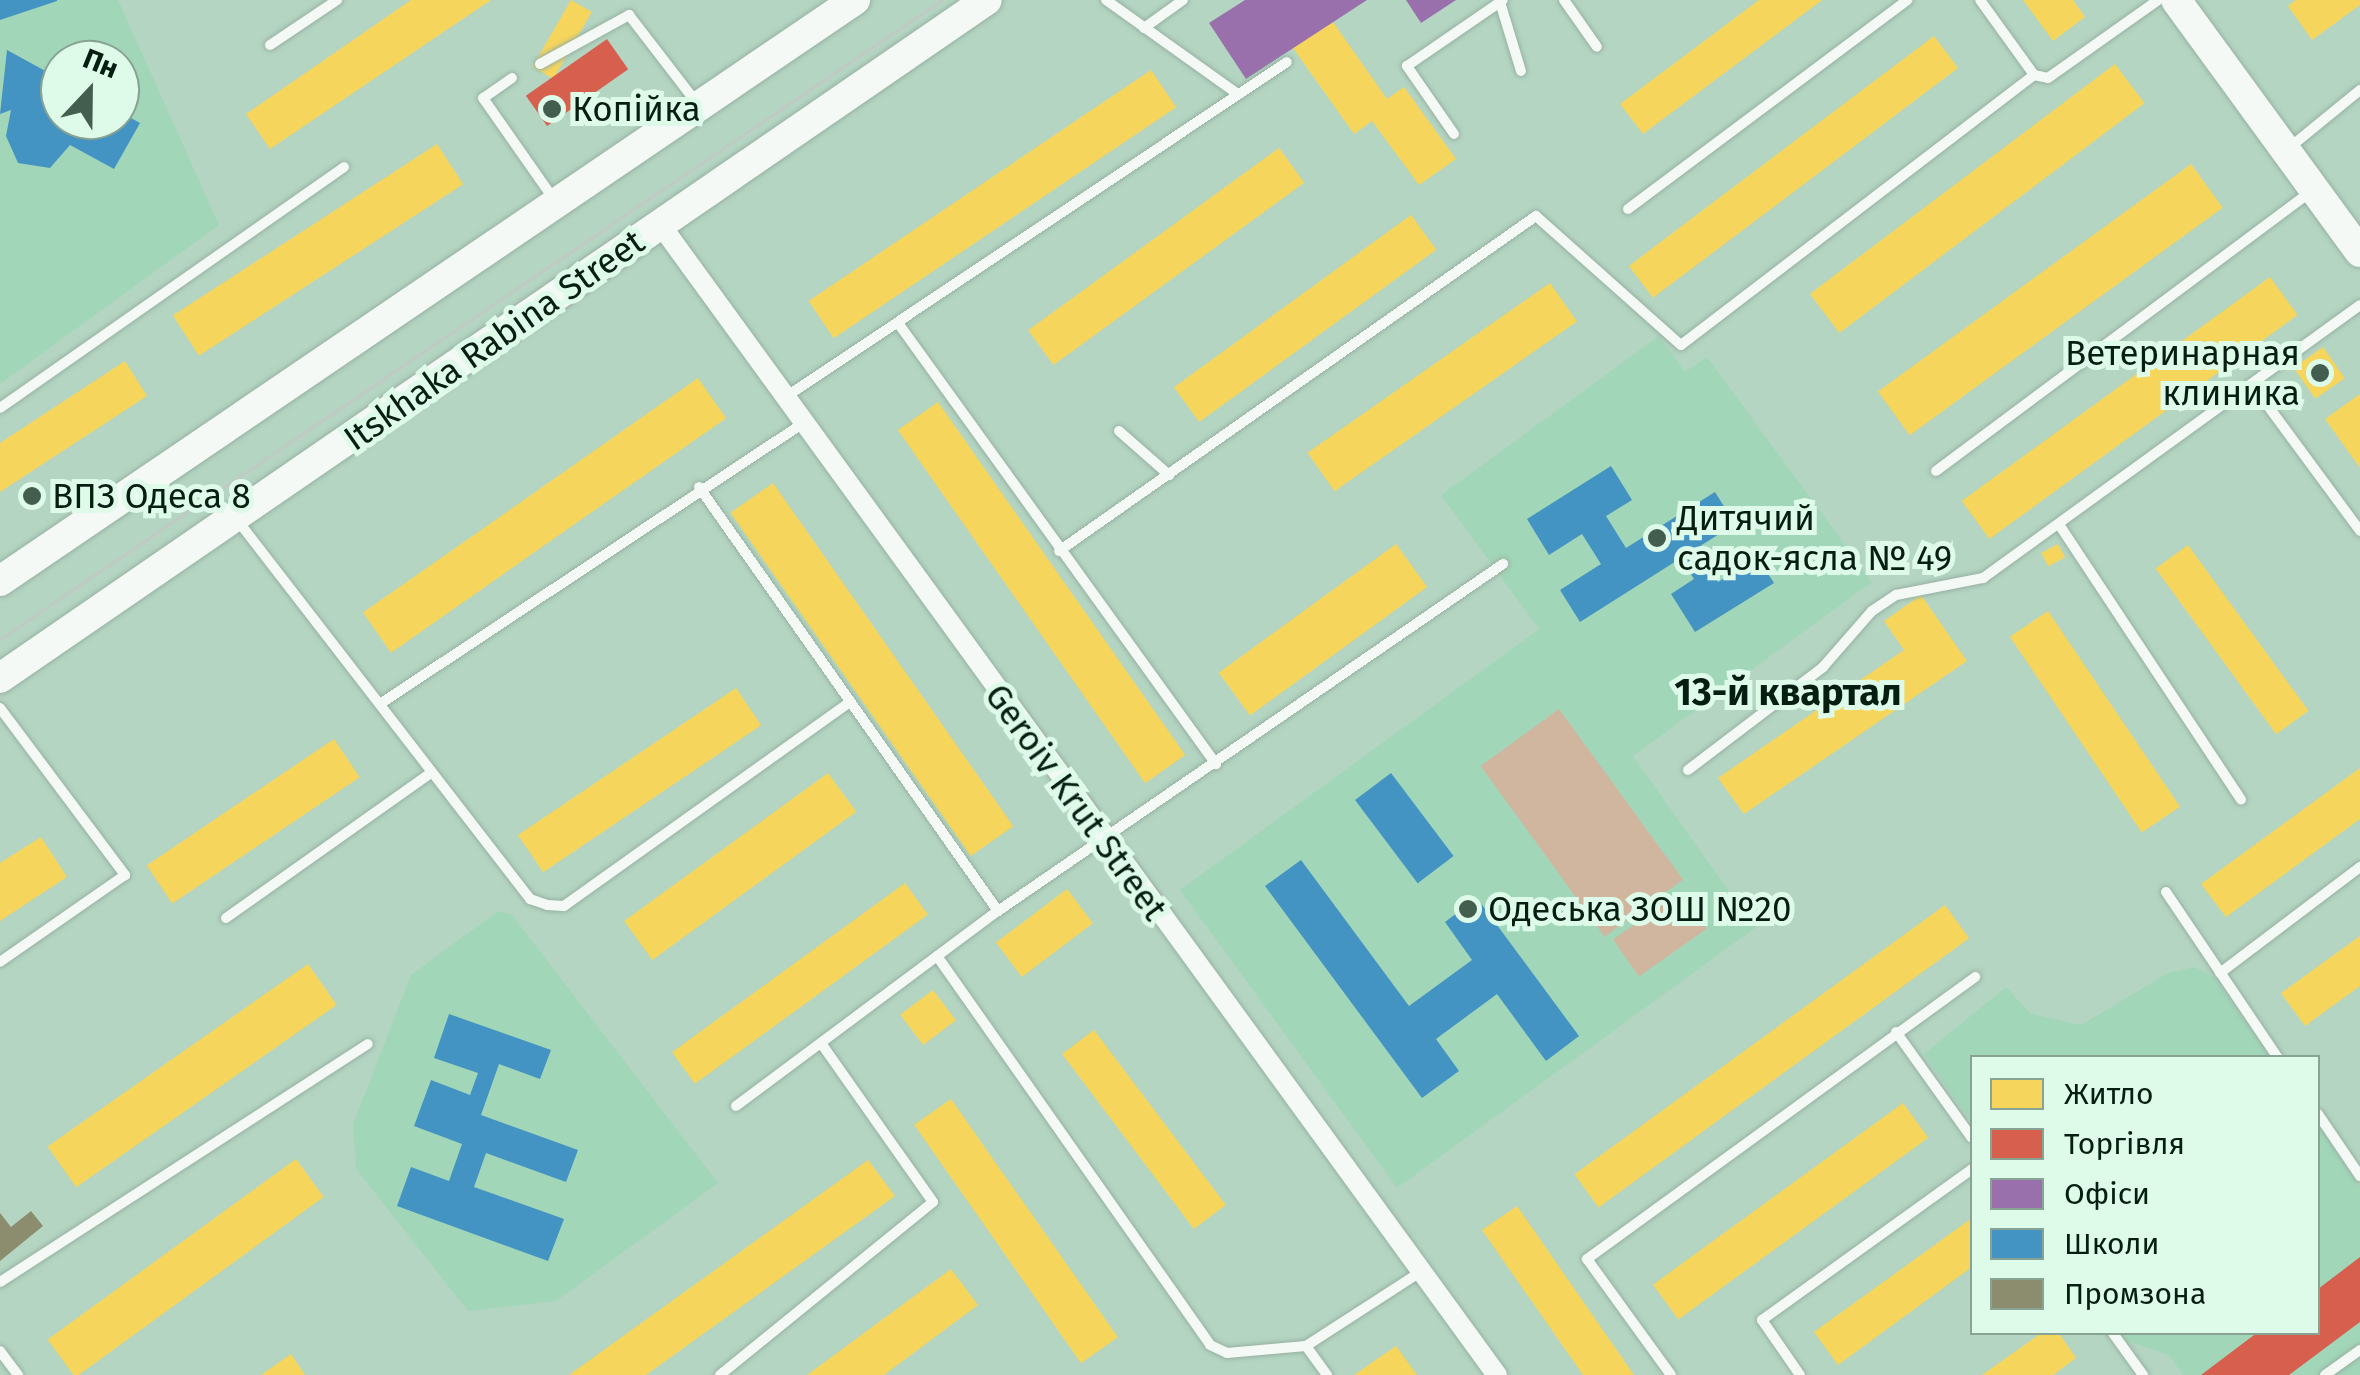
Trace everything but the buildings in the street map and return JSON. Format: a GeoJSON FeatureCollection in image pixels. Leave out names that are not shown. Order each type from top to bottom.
{"type":"FeatureCollection","features":[{"type":"Feature","properties":{"kind":"main road"},"geometry":{"type":"LineString","coordinates":[[0,582],[855,0]]}},
{"type":"Feature","properties":{"kind":"main road","name":"Itskhaka Rabina Street"},"geometry":{"type":"LineString","coordinates":[[0,678],[237,520],[986,0]]}},
{"type":"Feature","properties":{"kind":"main road"},"geometry":{"type":"LineString","coordinates":[[2176,0],[2360,252]]}},
{"type":"Feature","properties":{"kind":"street","name":"Geroiv Krut Street"},"geometry":{"type":"LineString","coordinates":[[660,224],[806,422],[1100,840],[1426,1269],[1497,1375]]}},
{"type":"Feature","properties":{"kind":"lane"},"geometry":{"type":"LineString","coordinates":[[270,45],[337,0]]}},
{"type":"Feature","properties":{"kind":"lane"},"geometry":{"type":"LineString","coordinates":[[1106,0],[1238,94]]}},
{"type":"Feature","properties":{"kind":"lane"},"geometry":{"type":"LineString","coordinates":[[1144,28],[1183,0]]}},
{"type":"Feature","properties":{"kind":"lane"},"geometry":{"type":"LineString","coordinates":[[1564,0],[1597,47]]}},
{"type":"Feature","properties":{"kind":"lane"},"geometry":{"type":"LineString","coordinates":[[1628,209],[1908,0]]}},
{"type":"Feature","properties":{"kind":"lane"},"geometry":{"type":"LineString","coordinates":[[1980,0],[2034,74],[2048,78],[2158,0]]}},
{"type":"Feature","properties":{"kind":"lane"},"geometry":{"type":"LineString","coordinates":[[1454,134],[1407,66],[1502,1],[1521,71]]}},
{"type":"Feature","properties":{"kind":"lane"},"geometry":{"type":"LineString","coordinates":[[540,64],[629,15],[699,106]]}},
{"type":"Feature","properties":{"kind":"lane"},"geometry":{"type":"LineString","coordinates":[[787,396],[1286,62]]}},
{"type":"Feature","properties":{"kind":"lane"},"geometry":{"type":"LineString","coordinates":[[1059,551],[1536,216],[1681,345],[2034,74]]}},
{"type":"Feature","properties":{"kind":"lane"},"geometry":{"type":"LineString","coordinates":[[512,78],[483,98],[557,204]]}},
{"type":"Feature","properties":{"kind":"lane"},"geometry":{"type":"LineString","coordinates":[[2284,151],[2360,90]]}},
{"type":"Feature","properties":{"kind":"lane"},"geometry":{"type":"LineString","coordinates":[[0,408],[344,167]]}},
{"type":"Feature","properties":{"kind":"lane"},"geometry":{"type":"LineString","coordinates":[[1936,471],[2314,189]]}},
{"type":"Feature","properties":{"kind":"lane"},"geometry":{"type":"LineString","coordinates":[[1688,770],[1823,667],[1884,603],[1983,578],[2254,387],[2360,305]]}},
{"type":"Feature","properties":{"kind":"lane"},"geometry":{"type":"LineString","coordinates":[[898,323],[1216,764]]}},
{"type":"Feature","properties":{"kind":"lane"},"geometry":{"type":"LineString","coordinates":[[2254,387],[2360,531]]}},
{"type":"Feature","properties":{"kind":"lane"},"geometry":{"type":"LineString","coordinates":[[380,704],[698,488],[806,422]]}},
{"type":"Feature","properties":{"kind":"lane"},"geometry":{"type":"LineString","coordinates":[[1119,431],[1169,475]]}},
{"type":"Feature","properties":{"kind":"lane"},"geometry":{"type":"LineString","coordinates":[[698,488],[998,911]]}},
{"type":"Feature","properties":{"kind":"lane"},"geometry":{"type":"LineString","coordinates":[[237,520],[530,899],[564,906],[850,702]]}},
{"type":"Feature","properties":{"kind":"lane"},"geometry":{"type":"LineString","coordinates":[[2060,526],[2241,798]]}},
{"type":"Feature","properties":{"kind":"lane"},"geometry":{"type":"LineString","coordinates":[[736,1106],[998,911],[1503,564]]}},
{"type":"Feature","properties":{"kind":"lane"},"geometry":{"type":"LineString","coordinates":[[0,708],[125,875],[0,962]]}},
{"type":"Feature","properties":{"kind":"lane"},"geometry":{"type":"LineString","coordinates":[[226,918],[432,772]]}},
{"type":"Feature","properties":{"kind":"lane"},"geometry":{"type":"LineString","coordinates":[[2220,973],[2360,867]]}},
{"type":"Feature","properties":{"kind":"lane"},"geometry":{"type":"LineString","coordinates":[[2166,892],[2276,1055]]}},
{"type":"Feature","properties":{"kind":"lane"},"geometry":{"type":"LineString","coordinates":[[937,956],[1210,1345],[1227,1354],[1306,1346],[1426,1269]]}},
{"type":"Feature","properties":{"kind":"lane"},"geometry":{"type":"LineString","coordinates":[[1671,1375],[1588,1259],[1975,977]]}},
{"type":"Feature","properties":{"kind":"lane"},"geometry":{"type":"LineString","coordinates":[[1896,1032],[1970,1135]]}},
{"type":"Feature","properties":{"kind":"lane"},"geometry":{"type":"LineString","coordinates":[[720,1375],[933,1202],[931,1187],[821,1043]]}},
{"type":"Feature","properties":{"kind":"lane"},"geometry":{"type":"LineString","coordinates":[[0,1282],[368,1044]]}},
{"type":"Feature","properties":{"kind":"lane"},"geometry":{"type":"LineString","coordinates":[[2320,1117],[2360,1176]]}},
{"type":"Feature","properties":{"kind":"lane"},"geometry":{"type":"LineString","coordinates":[[1800,1375],[1762,1320],[1970,1169]]}},
{"type":"Feature","properties":{"kind":"lane"},"geometry":{"type":"LineString","coordinates":[[2114,1335],[2143,1375]]}},
{"type":"Feature","properties":{"kind":"lane"},"geometry":{"type":"LineString","coordinates":[[1306,1346],[1327,1375]]}},
{"type":"Feature","properties":{"kind":"lane"},"geometry":{"type":"LineString","coordinates":[[2325,1375],[2360,1350]]}},
{"type":"Feature","properties":{"kind":"lane"},"geometry":{"type":"LineString","coordinates":[[0,1351],[18,1375]]}},
{"type":"Feature","properties":{"kind":"shaded area"},"geometry":{"type":"Polygon","coordinates":[[[0,0],[118,0],[136,40],[40,40],[40,140],[140,140],[140,49],[219,225],[0,384],[0,0]]]}},
{"type":"Feature","properties":{"kind":"shaded area","name":"Одеська ЗОШ №20"},"geometry":{"type":"Polygon","coordinates":[[[1659,336],[1685,372],[1707,357],[1872,582],[1633,756],[1755,928],[1397,1188],[1180,890],[1539,629],[1441,495],[1659,336]]]}},
{"type":"Feature","properties":{"kind":"shaded area"},"geometry":{"type":"Polygon","coordinates":[[[1559,709],[1683,880],[1605,937],[1481,766],[1559,709]]]}},
{"type":"Feature","properties":{"kind":"shaded area"},"geometry":{"type":"Polygon","coordinates":[[[1681,892],[1707,929],[1639,976],[1613,940],[1681,892]]]}},
{"type":"Feature","properties":{"kind":"shaded area"},"geometry":{"type":"Polygon","coordinates":[[[498,911],[512,915],[718,1183],[556,1301],[468,1311],[356,1169],[353,1124],[411,975],[498,911]]]}},
{"type":"Feature","properties":{"kind":"shaded area"},"geometry":{"type":"Polygon","coordinates":[[[2194,967],[2214,977],[2269,1055],[1970,1055],[1970,1120],[1924,1054],[2006,987],[2031,1014],[2081,1025],[2168,973],[2194,967]]]}},
{"type":"Feature","properties":{"kind":"shaded area"},"geometry":{"type":"Polygon","coordinates":[[[2320,1128],[2360,1187],[2360,1375],[2183,1375],[2169,1355],[2127,1341],[2122,1335],[2320,1335],[2320,1128]]]}},
{"type":"Feature","properties":{"kind":"tram line"},"geometry":{"type":"LineString","coordinates":[[0,639],[942,0]]}},
{"type":"Feature","properties":{"kind":"place","name":"Копійка"},"geometry":{"type":"Point","coordinates":[552,109]}},
{"type":"Feature","properties":{"kind":"place","name":"Ветеринарная клиника"},"geometry":{"type":"Point","coordinates":[2320,373]}},
{"type":"Feature","properties":{"kind":"place","name":"ВПЗ Одеса 8"},"geometry":{"type":"Point","coordinates":[32,496]}},
{"type":"Feature","properties":{"kind":"place","name":"Дитячий садок-ясла № 49"},"geometry":{"type":"Point","coordinates":[1657,538]}},
{"type":"Feature","properties":{"kind":"place","name":"Одеська ЗОШ №20"},"geometry":{"type":"Point","coordinates":[1468,909]}},
{"type":"Feature","properties":{"kind":"district","name":"13-й квартал"},"geometry":{"type":"Point","coordinates":[1788,693]}}]}
